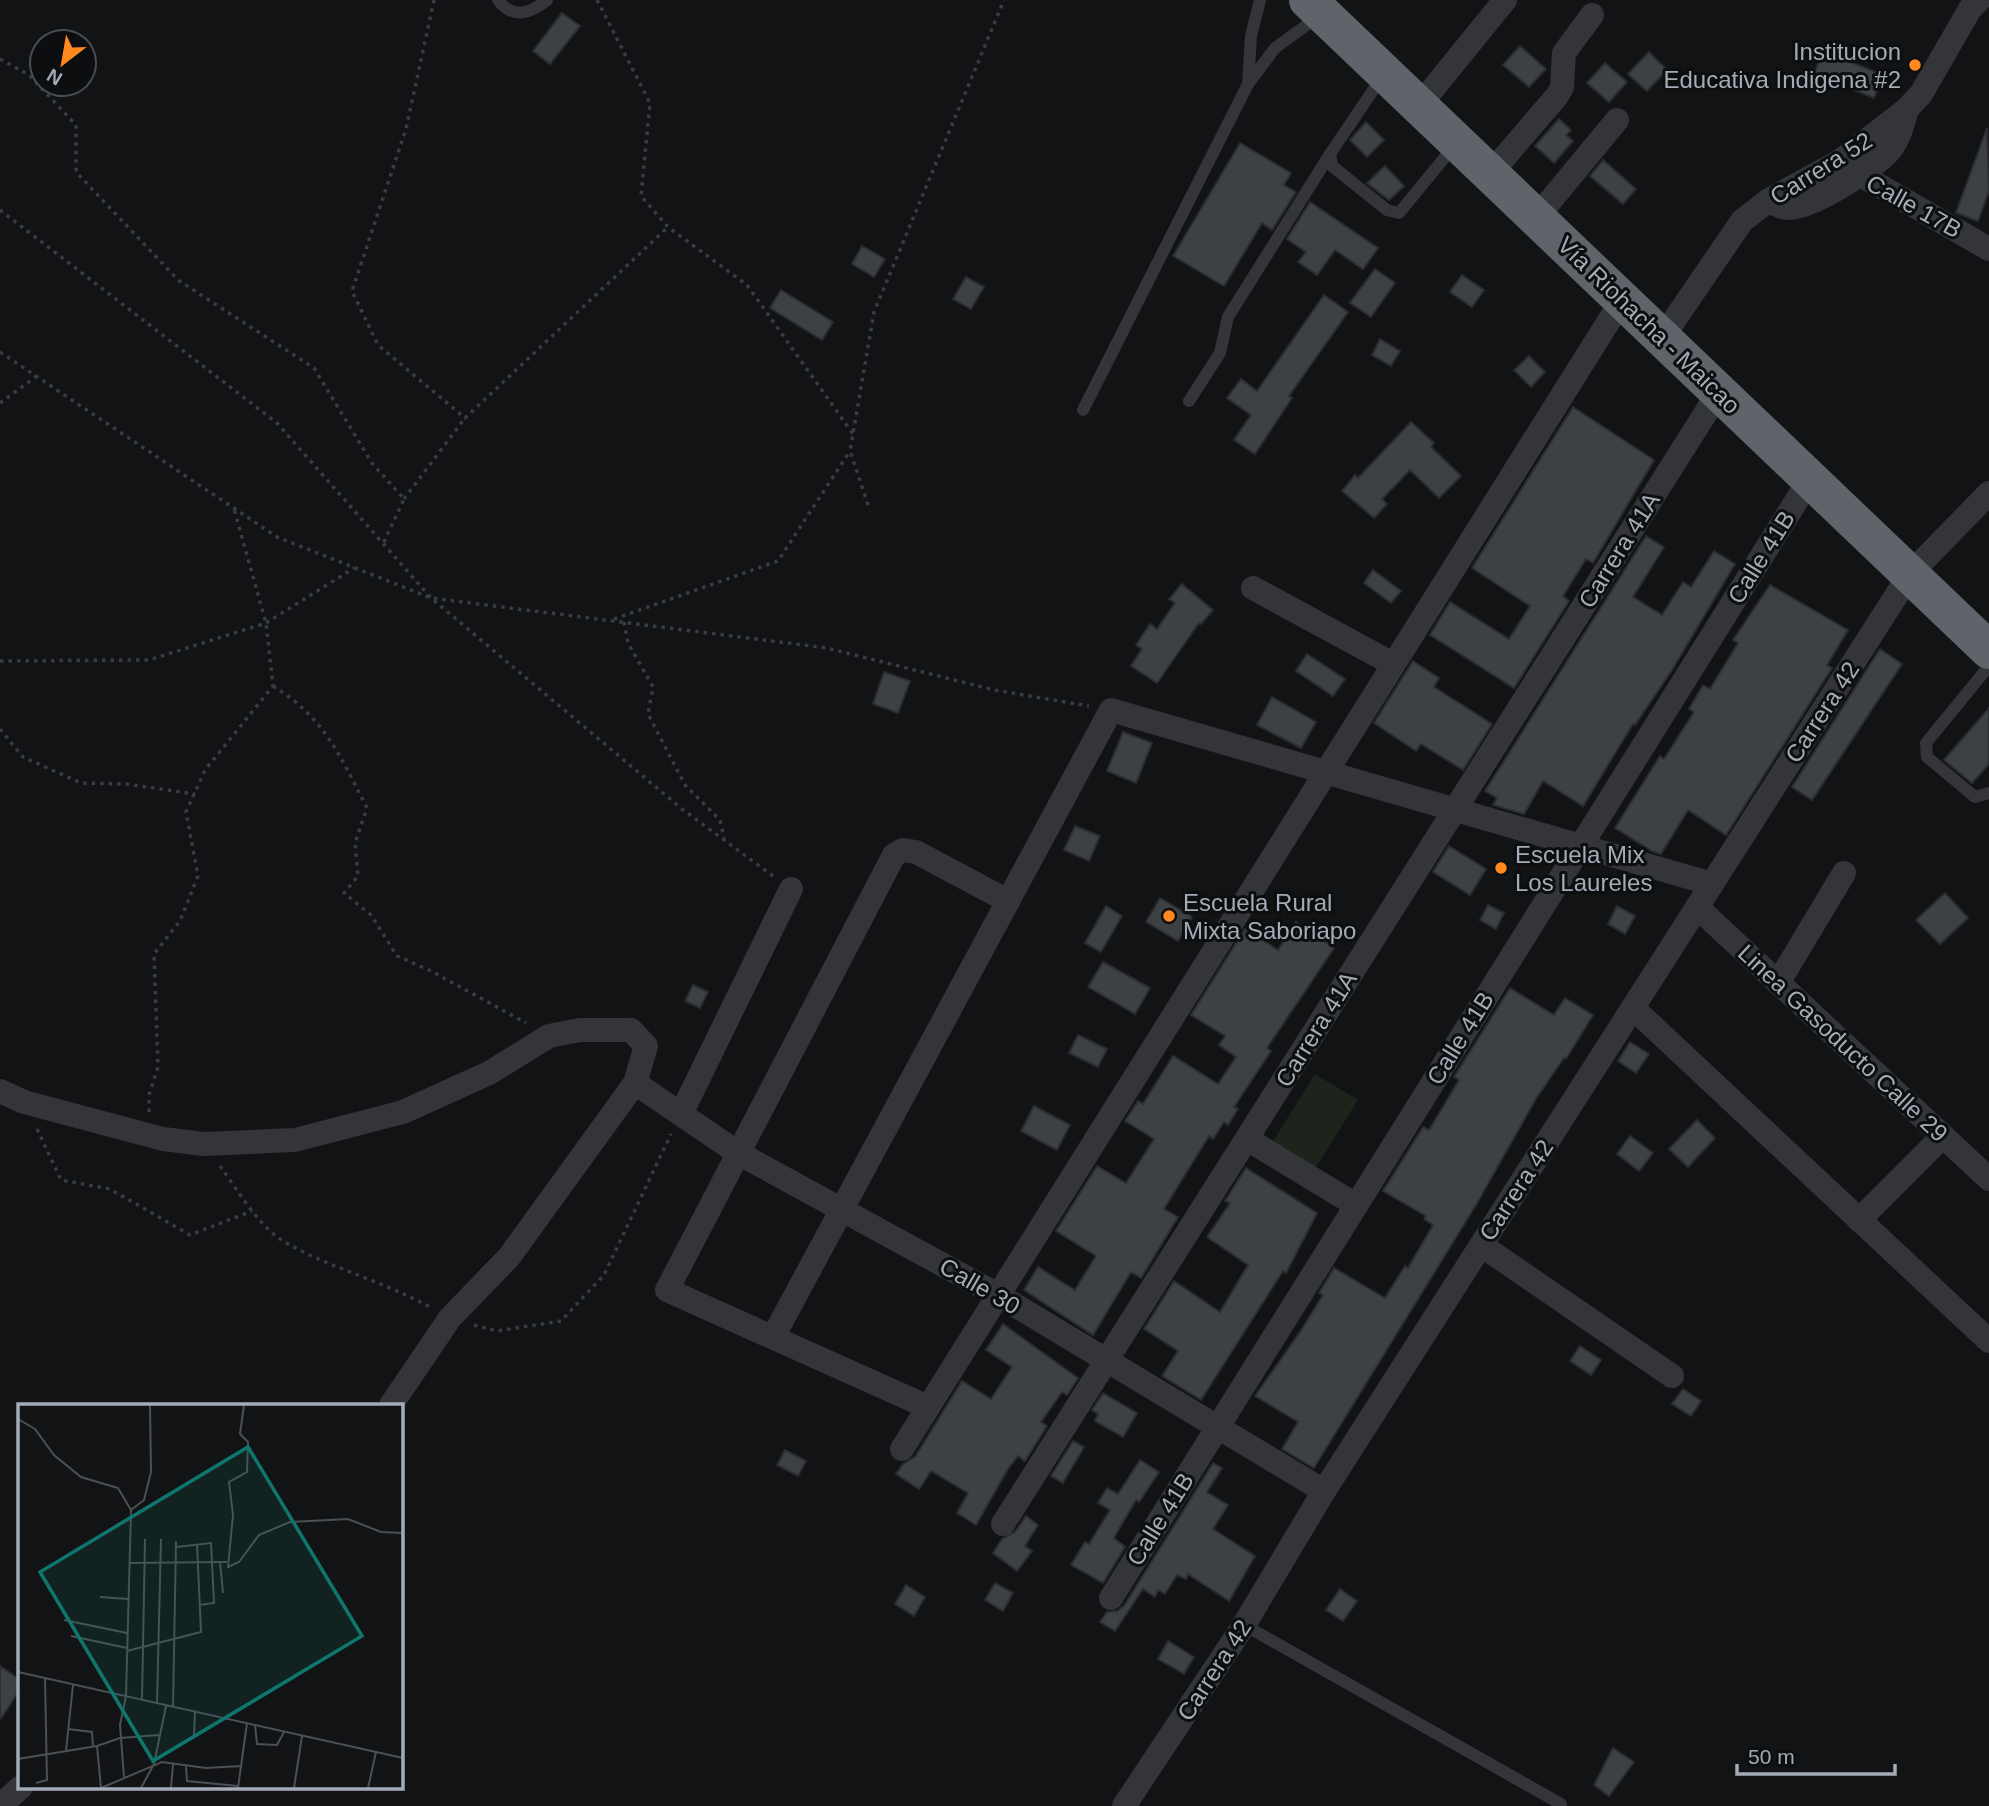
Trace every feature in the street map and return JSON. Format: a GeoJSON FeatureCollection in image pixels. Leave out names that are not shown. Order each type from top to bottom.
{"type":"FeatureCollection","features":[{"type":"Feature","properties":{"kind":"highway","name":"Vía Riohacha - Maicao"},"geometry":{"type":"LineString","coordinates":[[1315,7],[1989,650]]}},
{"type":"Feature","properties":{"kind":"street"},"geometry":{"type":"LineString","coordinates":[[1419,106],[1505,0]]}},
{"type":"Feature","properties":{"kind":"street"},"geometry":{"type":"LineString","coordinates":[[1849,168],[1890,150],[1900,133],[1908,109],[1921,94],[1970,9],[1979,0]]}},
{"type":"Feature","properties":{"kind":"street"},"geometry":{"type":"LineString","coordinates":[[1490,174],[1557,96],[1562,87],[1564,53],[1568,44],[1592,15]]}},
{"type":"Feature","properties":{"kind":"street"},"geometry":{"type":"LineString","coordinates":[[1536,218],[1617,120]]}},
{"type":"Feature","properties":{"kind":"street","name":"Carrera 52"},"geometry":{"type":"LineString","coordinates":[[1662,338],[1742,221],[1769,200],[1780,207],[1802,206],[1849,168]]}},
{"type":"Feature","properties":{"kind":"street","name":"Calle 17B"},"geometry":{"type":"LineString","coordinates":[[1849,168],[1989,249]]}},
{"type":"Feature","properties":{"kind":"street"},"geometry":{"type":"LineString","coordinates":[[902,1449],[1622,300]]}},
{"type":"Feature","properties":{"kind":"street","name":"Carrera 41A"},"geometry":{"type":"LineString","coordinates":[[1003,1524],[1719,392]]}},
{"type":"Feature","properties":{"kind":"street","name":"Calle 41B"},"geometry":{"type":"LineString","coordinates":[[1111,1598],[1810,479]]}},
{"type":"Feature","properties":{"kind":"street","name":"Carrera 42"},"geometry":{"type":"LineString","coordinates":[[1124,1806],[1244,1625],[1324,1491],[1910,574],[1989,493]]}},
{"type":"Feature","properties":{"kind":"street"},"geometry":{"type":"LineString","coordinates":[[1253,588],[1393,664]]}},
{"type":"Feature","properties":{"kind":"street"},"geometry":{"type":"LineString","coordinates":[[773,1337],[1111,710],[1712,884]]}},
{"type":"Feature","properties":{"kind":"street"},"geometry":{"type":"LineString","coordinates":[[928,1407],[667,1290],[894,855],[904,850],[916,852],[1008,901]]}},
{"type":"Feature","properties":{"kind":"street"},"geometry":{"type":"LineString","coordinates":[[1778,983],[1844,873]]}},
{"type":"Feature","properties":{"kind":"street"},"geometry":{"type":"LineString","coordinates":[[681,1114],[791,889]]}},
{"type":"Feature","properties":{"kind":"street","name":"Linea Gasoducto Calle 29"},"geometry":{"type":"LineString","coordinates":[[1697,907],[1989,1179]]}},
{"type":"Feature","properties":{"kind":"street"},"geometry":{"type":"LineString","coordinates":[[1633,1008],[1989,1341]]}},
{"type":"Feature","properties":{"kind":"street"},"geometry":{"type":"LineString","coordinates":[[0,1091],[24,1102],[163,1139],[204,1144],[295,1140],[403,1112],[489,1073],[549,1036],[580,1030],[631,1030],[646,1046],[635,1083],[509,1256],[450,1318],[392,1404]]}},
{"type":"Feature","properties":{"kind":"street","name":"Calle 30"},"geometry":{"type":"LineString","coordinates":[[635,1083],[738,1153],[998,1295],[1324,1491]]}},
{"type":"Feature","properties":{"kind":"street"},"geometry":{"type":"LineString","coordinates":[[1859,1220],[1942,1136]]}},
{"type":"Feature","properties":{"kind":"street"},"geometry":{"type":"LineString","coordinates":[[1247,1139],[1356,1205]]}},
{"type":"Feature","properties":{"kind":"street"},"geometry":{"type":"LineString","coordinates":[[1481,1245],[1672,1376]]}},
{"type":"Feature","properties":{"kind":"street"},"geometry":{"type":"LineString","coordinates":[[0,1806],[20,1788]]}},
{"type":"Feature","properties":{"kind":"lane"},"geometry":{"type":"LineString","coordinates":[[498,0],[514,13],[533,12],[547,0]]}},
{"type":"Feature","properties":{"kind":"lane"},"geometry":{"type":"LineString","coordinates":[[1248,84],[1251,36],[1260,0]]}},
{"type":"Feature","properties":{"kind":"lane"},"geometry":{"type":"LineString","coordinates":[[1083,410],[1248,84],[1275,47],[1315,7]]}},
{"type":"Feature","properties":{"kind":"lane"},"geometry":{"type":"LineString","coordinates":[[1189,401],[1220,353],[1228,317],[1385,73]]}},
{"type":"Feature","properties":{"kind":"lane"},"geometry":{"type":"LineString","coordinates":[[1331,154],[1332,166],[1387,209],[1399,213],[1457,142]]}},
{"type":"Feature","properties":{"kind":"lane"},"geometry":{"type":"LineString","coordinates":[[1989,666],[1926,743],[1927,757],[1975,797],[1989,793]]}},
{"type":"Feature","properties":{"kind":"lane"},"geometry":{"type":"LineString","coordinates":[[1244,1625],[1561,1804]]}},
{"type":"Feature","properties":{"kind":"path"},"geometry":{"type":"LineString","coordinates":[[433,0],[406,129],[352,291],[378,345],[465,418]]}},
{"type":"Feature","properties":{"kind":"path"},"geometry":{"type":"LineString","coordinates":[[597,0],[650,103],[641,196],[668,227],[747,285],[853,434]]}},
{"type":"Feature","properties":{"kind":"path"},"geometry":{"type":"LineString","coordinates":[[610,621],[778,561],[850,451],[874,312],[1004,0]]}},
{"type":"Feature","properties":{"kind":"path"},"geometry":{"type":"LineString","coordinates":[[0,59],[29,75],[76,125],[76,172],[178,280],[314,368],[372,463],[404,499]]}},
{"type":"Feature","properties":{"kind":"path"},"geometry":{"type":"LineString","coordinates":[[0,210],[277,423],[431,598],[682,808],[791,889]]}},
{"type":"Feature","properties":{"kind":"path"},"geometry":{"type":"LineString","coordinates":[[383,544],[404,499],[465,418],[668,227]]}},
{"type":"Feature","properties":{"kind":"path"},"geometry":{"type":"LineString","coordinates":[[0,352],[277,537],[431,598],[827,648],[995,690],[1111,710]]}},
{"type":"Feature","properties":{"kind":"path"},"geometry":{"type":"LineString","coordinates":[[0,403],[37,376]]}},
{"type":"Feature","properties":{"kind":"path"},"geometry":{"type":"LineString","coordinates":[[850,451],[868,505]]}},
{"type":"Feature","properties":{"kind":"path"},"geometry":{"type":"LineString","coordinates":[[163,1139],[149,1120],[149,1095],[158,1067],[154,954],[180,922],[198,876],[186,812],[205,770],[273,687],[265,623],[233,507]]}},
{"type":"Feature","properties":{"kind":"path"},"geometry":{"type":"LineString","coordinates":[[0,661],[149,660],[265,623],[354,568]]}},
{"type":"Feature","properties":{"kind":"path"},"geometry":{"type":"LineString","coordinates":[[624,622],[628,643],[653,687],[648,714],[685,785],[720,820],[725,840]]}},
{"type":"Feature","properties":{"kind":"path"},"geometry":{"type":"LineString","coordinates":[[273,687],[300,703],[333,743],[367,808],[355,843],[358,876],[344,893],[371,915],[397,956],[431,971],[549,1036]]}},
{"type":"Feature","properties":{"kind":"path"},"geometry":{"type":"LineString","coordinates":[[0,729],[23,757],[81,783],[126,785],[195,794]]}},
{"type":"Feature","properties":{"kind":"path"},"geometry":{"type":"LineString","coordinates":[[24,1102],[61,1180],[110,1189],[190,1235],[252,1211]]}},
{"type":"Feature","properties":{"kind":"path"},"geometry":{"type":"LineString","coordinates":[[204,1144],[252,1211],[286,1243],[398,1289],[450,1318],[497,1331],[561,1321],[604,1275],[681,1114]]}},
{"type":"Feature","properties":{"kind":"shaded area"},"geometry":{"type":"Polygon","coordinates":[[[1315,1074],[1358,1100],[1315,1169],[1272,1143],[1315,1074]]]}},
{"type":"Feature","properties":{"kind":"building"},"geometry":{"type":"Polygon","coordinates":[[[562,13],[580,26],[550,64],[533,51],[562,13]]]}},
{"type":"Feature","properties":{"kind":"building"},"geometry":{"type":"Polygon","coordinates":[[[1520,46],[1546,69],[1529,87],[1503,65],[1520,46]]]}},
{"type":"Feature","properties":{"kind":"building"},"geometry":{"type":"Polygon","coordinates":[[[1823,51],[1883,75],[1874,98],[1814,74],[1823,51]]]}},
{"type":"Feature","properties":{"kind":"building"},"geometry":{"type":"Polygon","coordinates":[[[1649,52],[1667,70],[1647,91],[1628,74],[1649,52]]]}},
{"type":"Feature","properties":{"kind":"building"},"geometry":{"type":"Polygon","coordinates":[[[1605,63],[1627,82],[1609,102],[1587,83],[1605,63]]]}},
{"type":"Feature","properties":{"kind":"building"},"geometry":{"type":"Polygon","coordinates":[[[1559,119],[1571,130],[1566,135],[1573,141],[1554,163],[1535,146],[1559,119]]]}},
{"type":"Feature","properties":{"kind":"building"},"geometry":{"type":"Polygon","coordinates":[[[1366,122],[1384,140],[1367,157],[1350,140],[1366,122]]]}},
{"type":"Feature","properties":{"kind":"building"},"geometry":{"type":"Polygon","coordinates":[[[1987,128],[1989,191],[1978,221],[1956,213],[1987,128]]]}},
{"type":"Feature","properties":{"kind":"building"},"geometry":{"type":"Polygon","coordinates":[[[1240,143],[1291,173],[1284,185],[1296,192],[1272,230],[1262,223],[1224,286],[1173,256],[1240,143]]]}},
{"type":"Feature","properties":{"kind":"building"},"geometry":{"type":"Polygon","coordinates":[[[1603,160],[1636,189],[1623,204],[1590,176],[1603,160]]]}},
{"type":"Feature","properties":{"kind":"building"},"geometry":{"type":"Polygon","coordinates":[[[1385,166],[1404,186],[1389,200],[1367,183],[1385,166]]]}},
{"type":"Feature","properties":{"kind":"building"},"geometry":{"type":"Polygon","coordinates":[[[1310,202],[1378,248],[1363,269],[1335,250],[1317,275],[1298,262],[1306,252],[1287,239],[1310,202]]]}},
{"type":"Feature","properties":{"kind":"building"},"geometry":{"type":"Polygon","coordinates":[[[862,246],[885,259],[874,277],[852,264],[862,246]]]}},
{"type":"Feature","properties":{"kind":"building"},"geometry":{"type":"Polygon","coordinates":[[[1375,269],[1395,283],[1371,317],[1350,303],[1375,269]]]}},
{"type":"Feature","properties":{"kind":"building"},"geometry":{"type":"Polygon","coordinates":[[[1462,275],[1484,290],[1472,307],[1450,292],[1462,275]]]}},
{"type":"Feature","properties":{"kind":"building"},"geometry":{"type":"Polygon","coordinates":[[[966,277],[984,287],[971,309],[953,299],[966,277]]]}},
{"type":"Feature","properties":{"kind":"building"},"geometry":{"type":"Polygon","coordinates":[[[781,290],[833,322],[822,340],[770,308],[781,290]]]}},
{"type":"Feature","properties":{"kind":"building"},"geometry":{"type":"Polygon","coordinates":[[[1324,295],[1348,312],[1289,396],[1292,398],[1255,454],[1234,440],[1251,415],[1227,398],[1241,379],[1257,391],[1324,295]]]}},
{"type":"Feature","properties":{"kind":"building"},"geometry":{"type":"Polygon","coordinates":[[[1380,339],[1400,351],[1391,366],[1372,355],[1380,339]]]}},
{"type":"Feature","properties":{"kind":"building"},"geometry":{"type":"Polygon","coordinates":[[[1529,356],[1545,372],[1531,387],[1514,370],[1529,356]]]}},
{"type":"Feature","properties":{"kind":"building"},"geometry":{"type":"Polygon","coordinates":[[[1573,407],[1654,460],[1593,563],[1586,559],[1563,596],[1569,601],[1514,688],[1430,635],[1450,602],[1509,639],[1530,606],[1472,568],[1573,407]]]}},
{"type":"Feature","properties":{"kind":"building"},"geometry":{"type":"Polygon","coordinates":[[[1411,422],[1434,443],[1431,447],[1461,476],[1439,498],[1410,470],[1382,499],[1387,504],[1374,518],[1342,491],[1355,475],[1358,478],[1411,422]]]}},
{"type":"Feature","properties":{"kind":"building"},"geometry":{"type":"Polygon","coordinates":[[[1646,536],[1664,547],[1633,597],[1662,615],[1683,582],[1691,587],[1714,551],[1735,564],[1672,670],[1635,725],[1633,724],[1583,806],[1543,781],[1524,814],[1493,805],[1497,798],[1485,791],[1646,536]]]}},
{"type":"Feature","properties":{"kind":"building"},"geometry":{"type":"Polygon","coordinates":[[[1373,570],[1401,591],[1391,603],[1364,583],[1373,570]]]}},
{"type":"Feature","properties":{"kind":"building"},"geometry":{"type":"Polygon","coordinates":[[[1182,584],[1213,610],[1199,623],[1157,683],[1131,666],[1142,649],[1136,645],[1150,624],[1157,629],[1175,603],[1169,599],[1182,584]]]}},
{"type":"Feature","properties":{"kind":"building"},"geometry":{"type":"Polygon","coordinates":[[[1770,585],[1848,630],[1827,665],[1832,668],[1726,835],[1688,810],[1661,854],[1652,851],[1615,828],[1660,756],[1664,759],[1694,712],[1689,709],[1703,685],[1710,689],[1738,643],[1733,640],[1770,585]]]}},
{"type":"Feature","properties":{"kind":"building"},"geometry":{"type":"Polygon","coordinates":[[[1880,649],[1902,664],[1812,800],[1792,787],[1880,649]]]}},
{"type":"Feature","properties":{"kind":"building"},"geometry":{"type":"Polygon","coordinates":[[[1307,654],[1345,679],[1333,696],[1296,671],[1307,654]]]}},
{"type":"Feature","properties":{"kind":"building"},"geometry":{"type":"Polygon","coordinates":[[[1413,661],[1439,678],[1434,687],[1492,724],[1463,770],[1421,744],[1416,751],[1374,723],[1413,661]]]}},
{"type":"Feature","properties":{"kind":"building"},"geometry":{"type":"Polygon","coordinates":[[[884,672],[910,681],[898,713],[873,704],[884,672]]]}},
{"type":"Feature","properties":{"kind":"building"},"geometry":{"type":"Polygon","coordinates":[[[1272,697],[1316,722],[1301,748],[1257,725],[1272,697]]]}},
{"type":"Feature","properties":{"kind":"building"},"geometry":{"type":"Polygon","coordinates":[[[1989,708],[1989,764],[1972,783],[1944,760],[1989,708]]]}},
{"type":"Feature","properties":{"kind":"building"},"geometry":{"type":"Polygon","coordinates":[[[1123,732],[1152,743],[1136,783],[1107,771],[1123,732]]]}},
{"type":"Feature","properties":{"kind":"building"},"geometry":{"type":"Polygon","coordinates":[[[1075,826],[1100,836],[1089,861],[1064,850],[1075,826]]]}},
{"type":"Feature","properties":{"kind":"building"},"geometry":{"type":"Polygon","coordinates":[[[1449,846],[1486,869],[1470,895],[1433,872],[1449,846]]]}},
{"type":"Feature","properties":{"kind":"building"},"geometry":{"type":"Polygon","coordinates":[[[1945,893],[1968,918],[1940,944],[1916,920],[1945,893]]]}},
{"type":"Feature","properties":{"kind":"building"},"geometry":{"type":"Polygon","coordinates":[[[1160,898],[1192,917],[1178,941],[1146,922],[1160,898]]]}},
{"type":"Feature","properties":{"kind":"building"},"geometry":{"type":"Polygon","coordinates":[[[1488,905],[1504,913],[1496,929],[1480,920],[1488,905]]]}},
{"type":"Feature","properties":{"kind":"building"},"geometry":{"type":"Polygon","coordinates":[[[1106,906],[1122,916],[1101,952],[1085,943],[1106,906]]]}},
{"type":"Feature","properties":{"kind":"building"},"geometry":{"type":"Polygon","coordinates":[[[1617,906],[1635,916],[1625,934],[1608,924],[1617,906]]]}},
{"type":"Feature","properties":{"kind":"building"},"geometry":{"type":"Polygon","coordinates":[[[1296,922],[1334,948],[1267,1048],[1271,1051],[1234,1107],[1238,1109],[1228,1125],[1224,1122],[1213,1139],[1209,1136],[1164,1209],[1178,1217],[1141,1278],[1131,1272],[1093,1335],[1024,1290],[1038,1267],[1075,1290],[1096,1256],[1056,1231],[1097,1166],[1126,1183],[1154,1139],[1125,1121],[1138,1101],[1143,1104],[1173,1056],[1218,1084],[1236,1057],[1219,1045],[1225,1036],[1191,1015],[1245,929],[1278,950],[1296,922]]]}},
{"type":"Feature","properties":{"kind":"building"},"geometry":{"type":"Polygon","coordinates":[[[1103,962],[1150,988],[1135,1014],[1088,987],[1103,962]]]}},
{"type":"Feature","properties":{"kind":"building"},"geometry":{"type":"Polygon","coordinates":[[[693,985],[708,992],[700,1008],[685,1001],[693,985]]]}},
{"type":"Feature","properties":{"kind":"building"},"geometry":{"type":"Polygon","coordinates":[[[1510,988],[1554,1015],[1565,998],[1593,1015],[1566,1059],[1564,1058],[1537,1097],[1476,1205],[1314,1468],[1282,1449],[1298,1422],[1255,1396],[1323,1295],[1319,1293],[1334,1268],[1385,1298],[1405,1266],[1408,1268],[1433,1225],[1424,1219],[1426,1216],[1383,1191],[1423,1127],[1429,1130],[1459,1080],[1454,1077],[1510,988]]]}},
{"type":"Feature","properties":{"kind":"building"},"geometry":{"type":"Polygon","coordinates":[[[1078,1035],[1107,1049],[1098,1067],[1069,1053],[1078,1035]]]}},
{"type":"Feature","properties":{"kind":"building"},"geometry":{"type":"Polygon","coordinates":[[[1630,1042],[1649,1054],[1636,1073],[1618,1061],[1630,1042]]]}},
{"type":"Feature","properties":{"kind":"building"},"geometry":{"type":"Polygon","coordinates":[[[1034,1106],[1070,1125],[1057,1150],[1021,1131],[1034,1106]]]}},
{"type":"Feature","properties":{"kind":"building"},"geometry":{"type":"Polygon","coordinates":[[[1697,1120],[1715,1138],[1688,1167],[1669,1149],[1697,1120]]]}},
{"type":"Feature","properties":{"kind":"building"},"geometry":{"type":"Polygon","coordinates":[[[1630,1136],[1653,1153],[1639,1171],[1617,1154],[1630,1136]]]}},
{"type":"Feature","properties":{"kind":"building"},"geometry":{"type":"Polygon","coordinates":[[[1246,1168],[1317,1213],[1286,1273],[1283,1271],[1201,1400],[1162,1376],[1178,1351],[1144,1329],[1174,1281],[1220,1312],[1248,1265],[1207,1237],[1230,1203],[1225,1201],[1246,1168]]]}},
{"type":"Feature","properties":{"kind":"building"},"geometry":{"type":"Polygon","coordinates":[[[1003,1324],[1078,1378],[1067,1395],[1062,1392],[1041,1422],[1047,1426],[1025,1461],[1018,1456],[1008,1469],[976,1525],[957,1513],[968,1493],[931,1471],[919,1489],[896,1474],[903,1464],[915,1457],[962,1381],[991,1399],[1012,1367],[986,1350],[1003,1324]]]}},
{"type":"Feature","properties":{"kind":"building"},"geometry":{"type":"Polygon","coordinates":[[[1580,1346],[1601,1360],[1591,1375],[1570,1361],[1580,1346]]]}},
{"type":"Feature","properties":{"kind":"building"},"geometry":{"type":"Polygon","coordinates":[[[1683,1389],[1701,1401],[1691,1416],[1672,1404],[1683,1389]]]}},
{"type":"Feature","properties":{"kind":"building"},"geometry":{"type":"Polygon","coordinates":[[[1103,1393],[1137,1413],[1123,1437],[1095,1421],[1098,1414],[1092,1410],[1103,1393]]]}},
{"type":"Feature","properties":{"kind":"building"},"geometry":{"type":"Polygon","coordinates":[[[1073,1441],[1084,1447],[1063,1483],[1051,1476],[1073,1441]]]}},
{"type":"Feature","properties":{"kind":"building"},"geometry":{"type":"Polygon","coordinates":[[[785,1450],[806,1461],[798,1476],[777,1465],[785,1450]]]}},
{"type":"Feature","properties":{"kind":"building"},"geometry":{"type":"Polygon","coordinates":[[[1140,1460],[1159,1472],[1139,1502],[1136,1500],[1117,1532],[1114,1538],[1125,1547],[1103,1583],[1071,1565],[1085,1542],[1089,1544],[1110,1510],[1098,1503],[1107,1488],[1118,1494],[1140,1460]]]}},
{"type":"Feature","properties":{"kind":"building"},"geometry":{"type":"Polygon","coordinates":[[[1213,1463],[1222,1468],[1207,1492],[1228,1505],[1213,1529],[1255,1556],[1229,1601],[1188,1574],[1186,1579],[1177,1575],[1165,1594],[1158,1590],[1155,1597],[1143,1589],[1115,1631],[1100,1622],[1107,1612],[1117,1611],[1124,1606],[1213,1463]]]}},
{"type":"Feature","properties":{"kind":"building"},"geometry":{"type":"Polygon","coordinates":[[[1026,1516],[1038,1525],[1025,1546],[1032,1551],[1017,1571],[993,1553],[1002,1539],[1015,1532],[1026,1516]]]}},
{"type":"Feature","properties":{"kind":"building"},"geometry":{"type":"Polygon","coordinates":[[[995,1583],[1013,1593],[1003,1611],[985,1600],[995,1583]]]}},
{"type":"Feature","properties":{"kind":"building"},"geometry":{"type":"Polygon","coordinates":[[[906,1585],[925,1597],[914,1616],[895,1604],[906,1585]]]}},
{"type":"Feature","properties":{"kind":"building"},"geometry":{"type":"Polygon","coordinates":[[[1340,1589],[1357,1601],[1343,1621],[1326,1610],[1340,1589]]]}},
{"type":"Feature","properties":{"kind":"building"},"geometry":{"type":"Polygon","coordinates":[[[1168,1641],[1194,1657],[1184,1674],[1158,1659],[1168,1641]]]}},
{"type":"Feature","properties":{"kind":"building"},"geometry":{"type":"Polygon","coordinates":[[[0,1666],[18,1678],[18,1693],[0,1720],[0,1666]]]}},
{"type":"Feature","properties":{"kind":"building"},"geometry":{"type":"Polygon","coordinates":[[[1613,1748],[1634,1762],[1609,1796],[1594,1785],[1613,1748]]]}},
{"type":"Feature","properties":{"kind":"place","name":"Institucion Educativa Indigena #2"},"geometry":{"type":"Point","coordinates":[1915,65]}},
{"type":"Feature","properties":{"kind":"place","name":"Escuela Mix Los Laureles"},"geometry":{"type":"Point","coordinates":[1501,868]}},
{"type":"Feature","properties":{"kind":"place","name":"Escuela Rural Mixta Saboriapo"},"geometry":{"type":"Point","coordinates":[1169,916]}}]}
